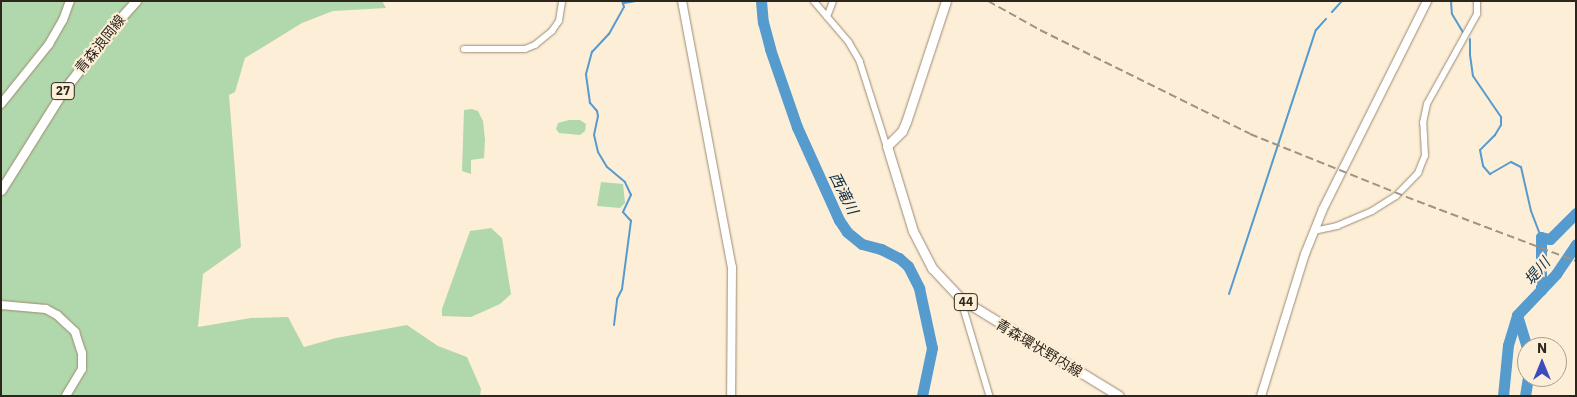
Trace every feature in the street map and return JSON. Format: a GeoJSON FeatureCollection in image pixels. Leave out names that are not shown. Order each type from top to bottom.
{"type":"FeatureCollection","features":[{"type":"Feature","properties":{"kind":"main road","name":"青森浪岡線"},"geometry":{"type":"LineString","coordinates":[[1,190],[63,91],[116,23],[136,1]]}},
{"type":"Feature","properties":{"kind":"main road"},"geometry":{"type":"LineString","coordinates":[[887,146],[902,130],[906,122],[946,1]]}},
{"type":"Feature","properties":{"kind":"main road","name":"青森環状野内線"},"geometry":{"type":"LineString","coordinates":[[887,146],[904,206],[924,254],[932,268],[962,299],[1119,396]]}},
{"type":"Feature","properties":{"kind":"street"},"geometry":{"type":"LineString","coordinates":[[1,104],[49,44],[63,20],[70,1]]}},
{"type":"Feature","properties":{"kind":"street"},"geometry":{"type":"LineString","coordinates":[[464,50],[525,49],[535,45],[552,31],[559,20],[562,1]]}},
{"type":"Feature","properties":{"kind":"street"},"geometry":{"type":"LineString","coordinates":[[682,1],[732,266],[731,396]]}},
{"type":"Feature","properties":{"kind":"street"},"geometry":{"type":"LineString","coordinates":[[814,1],[849,42],[860,61],[887,146]]}},
{"type":"Feature","properties":{"kind":"street"},"geometry":{"type":"LineString","coordinates":[[827,17],[833,1]]}},
{"type":"Feature","properties":{"kind":"street"},"geometry":{"type":"LineString","coordinates":[[1261,396],[1314,231],[1362,128],[1427,1]]}},
{"type":"Feature","properties":{"kind":"street"},"geometry":{"type":"LineString","coordinates":[[1314,231],[1337,226],[1372,211],[1396,196],[1418,174],[1425,156],[1423,123],[1427,104],[1477,14],[1477,1]]}},
{"type":"Feature","properties":{"kind":"street"},"geometry":{"type":"LineString","coordinates":[[962,299],[990,396]]}},
{"type":"Feature","properties":{"kind":"street"},"geometry":{"type":"LineString","coordinates":[[1,306],[46,309],[62,319],[74,332],[82,353],[82,369],[66,396]]}},
{"type":"Feature","properties":{"kind":"green space"},"geometry":{"type":"Polygon","coordinates":[[[1,1],[382,1],[386,8],[333,11],[302,23],[245,58],[235,92],[229,95],[241,247],[203,274],[198,327],[251,318],[288,317],[304,347],[336,338],[407,325],[438,346],[467,357],[481,389],[480,396],[1,396],[1,1]]]}},
{"type":"Feature","properties":{"kind":"green space"},"geometry":{"type":"Polygon","coordinates":[[[472,109],[478,111],[483,121],[485,140],[484,158],[471,160],[471,174],[462,171],[464,110],[472,109]]]}},
{"type":"Feature","properties":{"kind":"green space"},"geometry":{"type":"Polygon","coordinates":[[[580,120],[586,124],[585,131],[580,135],[559,133],[556,129],[558,123],[580,120]]]}},
{"type":"Feature","properties":{"kind":"green space"},"geometry":{"type":"Polygon","coordinates":[[[601,182],[623,184],[625,203],[620,208],[597,206],[601,182]]]}},
{"type":"Feature","properties":{"kind":"green space"},"geometry":{"type":"Polygon","coordinates":[[[491,228],[502,238],[511,294],[500,304],[471,317],[442,316],[442,309],[470,231],[491,228]]]}},
{"type":"Feature","properties":{"kind":"waterway"},"geometry":{"type":"LineString","coordinates":[[614,325],[617,299],[622,289],[631,221],[623,212],[631,195],[625,182],[607,167],[598,152],[594,135],[598,116],[597,111],[590,103],[586,74],[592,52],[609,34],[624,7],[622,1]]}},
{"type":"Feature","properties":{"kind":"waterway"},"geometry":{"type":"LineString","coordinates":[[624,3],[636,1]]}},
{"type":"Feature","properties":{"kind":"waterway","name":"西滝川"},"geometry":{"type":"LineString","coordinates":[[761,1],[763,22],[770,49],[797,127],[839,220],[847,232],[862,244],[881,249],[899,258],[908,266],[919,288],[932,348],[922,396]]}},
{"type":"Feature","properties":{"kind":"waterway"},"geometry":{"type":"LineString","coordinates":[[1332,12],[1342,1]]}},
{"type":"Feature","properties":{"kind":"waterway"},"geometry":{"type":"LineString","coordinates":[[1451,1],[1452,14],[1463,32]]}},
{"type":"Feature","properties":{"kind":"waterway"},"geometry":{"type":"LineString","coordinates":[[1229,294],[1316,30],[1326,19]]}},
{"type":"Feature","properties":{"kind":"waterway"},"geometry":{"type":"LineString","coordinates":[[1470,39],[1473,76],[1501,117],[1501,125],[1495,135],[1480,150],[1483,166],[1490,174],[1511,162],[1521,167],[1531,211],[1541,237]]}},
{"type":"Feature","properties":{"kind":"waterway"},"geometry":{"type":"LineString","coordinates":[[1541,290],[1541,237],[1550,239],[1576,213]]}},
{"type":"Feature","properties":{"kind":"waterway","name":"堤川"},"geometry":{"type":"LineString","coordinates":[[1503,396],[1508,345],[1517,315],[1556,274],[1576,244]]}},
{"type":"Feature","properties":{"kind":"waterway","name":"堤川"},"geometry":{"type":"LineString","coordinates":[[1517,315],[1524,337]]}},
{"type":"Feature","properties":{"kind":"waterway","name":"堤川"},"geometry":{"type":"LineString","coordinates":[[1525,396],[1526,387]]}},
{"type":"Feature","properties":{"kind":"railway"},"geometry":{"type":"LineString","coordinates":[[988,1],[1040,30],[1250,134],[1417,201],[1576,261]]}}]}
